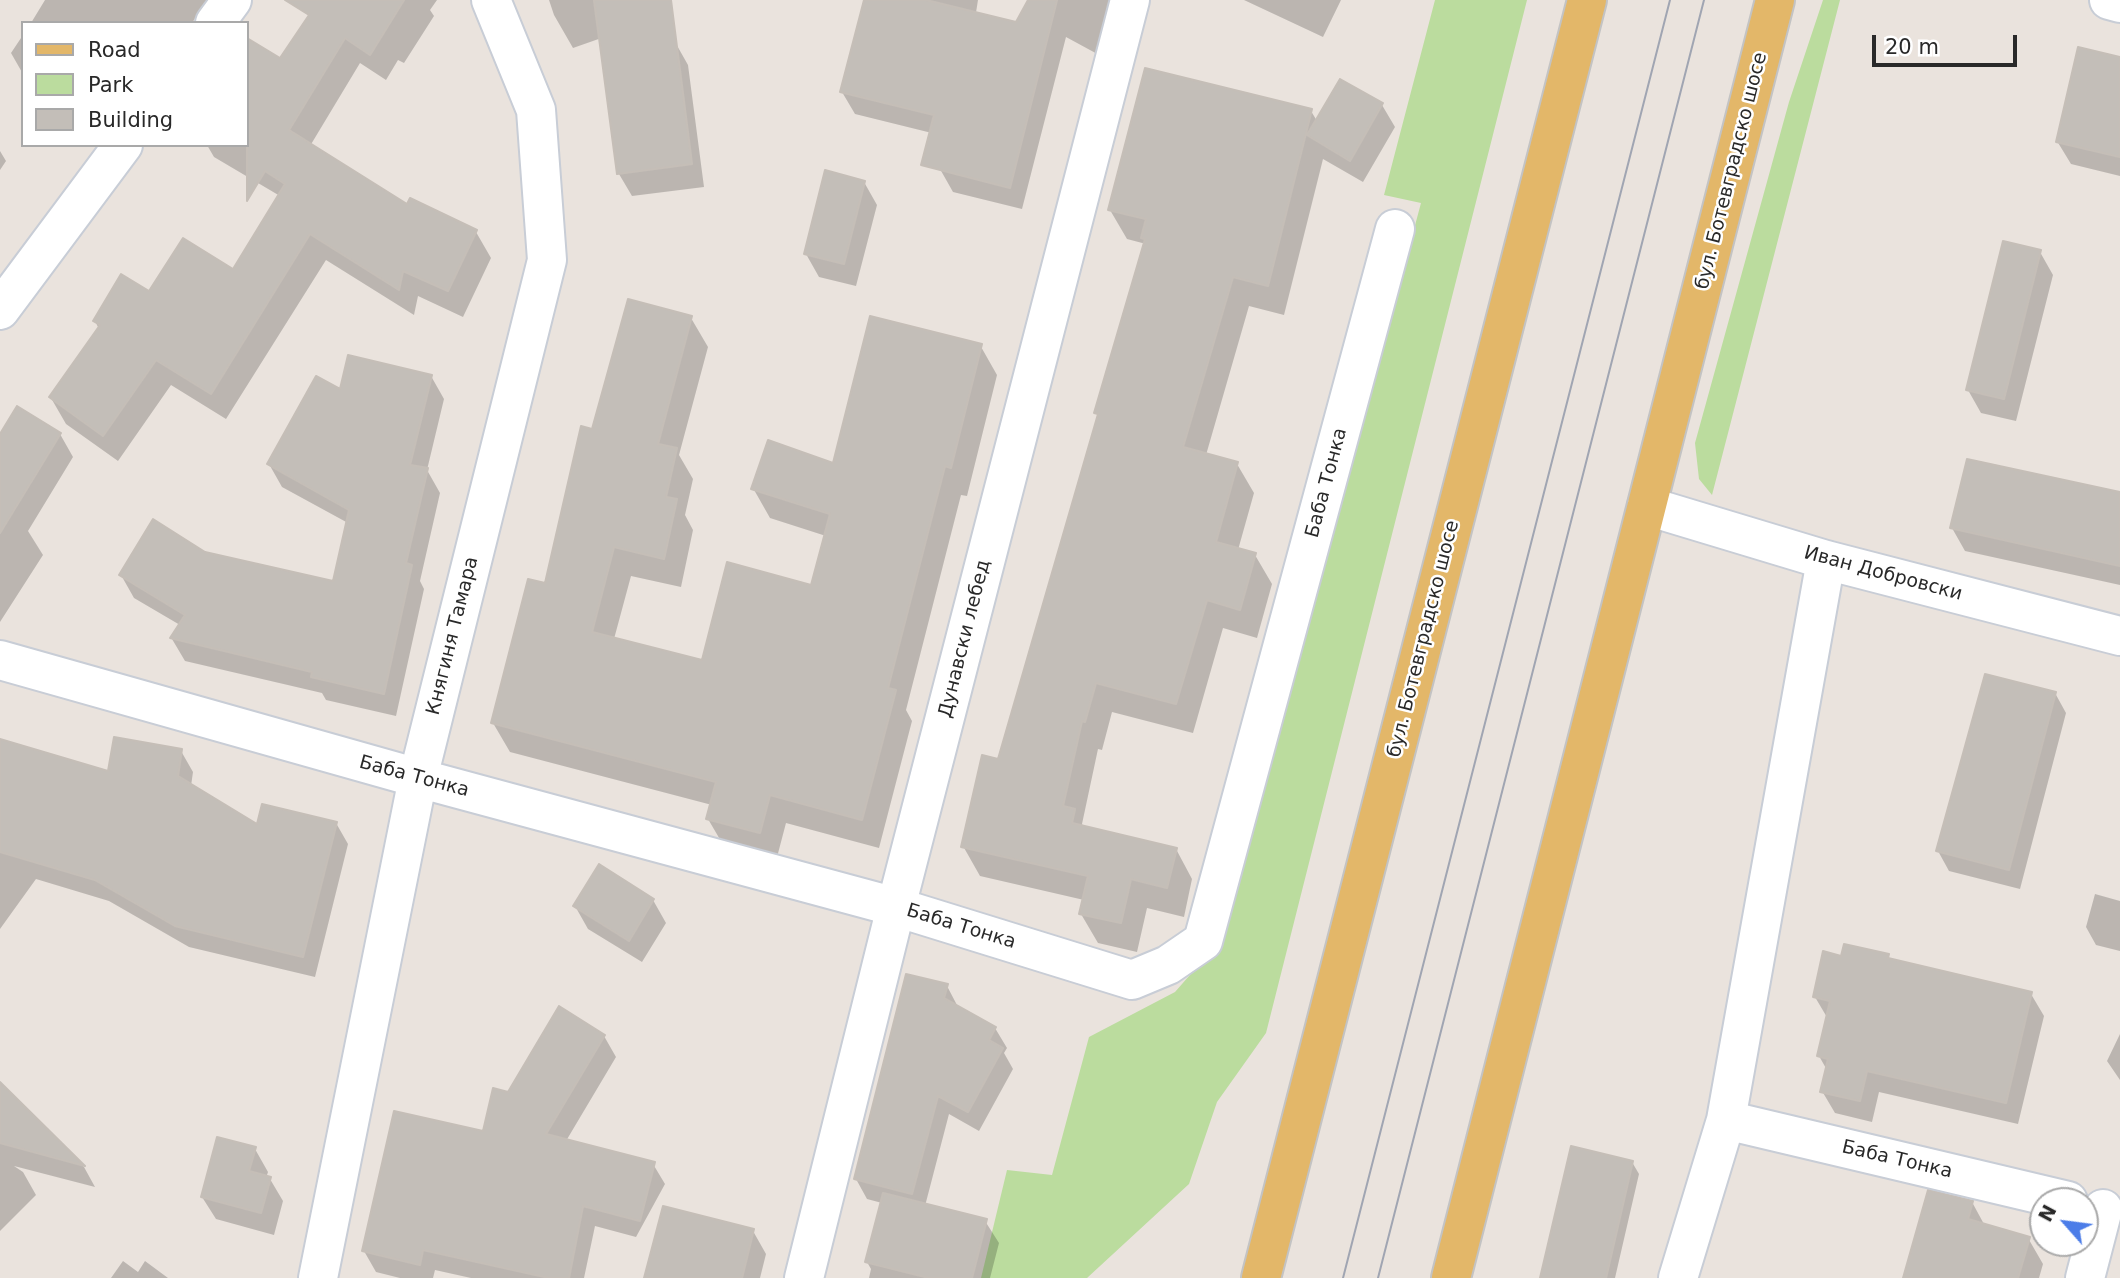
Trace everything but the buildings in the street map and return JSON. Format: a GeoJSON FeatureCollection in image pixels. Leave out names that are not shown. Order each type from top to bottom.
{"type":"FeatureCollection","features":[{"type":"Feature","properties":{"kind":"main road","name":"бул. Ботевградско шосе"},"geometry":{"type":"LineString","coordinates":[[1261,1278],[1587,0]]}},
{"type":"Feature","properties":{"kind":"main road","name":"бул. Ботевградско шосе"},"geometry":{"type":"LineString","coordinates":[[1451,1278],[1775,0]]}},
{"type":"Feature","properties":{"kind":"street"},"geometry":{"type":"LineString","coordinates":[[216,21],[232,0]]}},
{"type":"Feature","properties":{"kind":"street","name":"Княгиня Тамара"},"geometry":{"type":"LineString","coordinates":[[318,1278],[418,778],[547,260],[536,110],[491,0]]}},
{"type":"Feature","properties":{"kind":"street","name":"Дунавски лебед"},"geometry":{"type":"LineString","coordinates":[[804,1278],[896,907],[1130,0]]}},
{"type":"Feature","properties":{"kind":"street"},"geometry":{"type":"LineString","coordinates":[[2109,0],[2120,2]]}},
{"type":"Feature","properties":{"kind":"street"},"geometry":{"type":"LineString","coordinates":[[0,310],[122,147]]}},
{"type":"Feature","properties":{"kind":"street","name":"Баба Тонка"},"geometry":{"type":"LineString","coordinates":[[0,660],[418,778],[896,907],[1132,979],[1168,965],[1203,942],[1395,229]]}},
{"type":"Feature","properties":{"kind":"street","name":"Иван Добровски"},"geometry":{"type":"LineString","coordinates":[[1647,506],[1826,560],[2120,636]]}},
{"type":"Feature","properties":{"kind":"street"},"geometry":{"type":"LineString","coordinates":[[1678,1278],[1726,1120],[1826,560]]}},
{"type":"Feature","properties":{"kind":"street","name":"Баба Тонка"},"geometry":{"type":"LineString","coordinates":[[1726,1120],[2029,1192]]}},
{"type":"Feature","properties":{"kind":"street"},"geometry":{"type":"LineString","coordinates":[[2085,1278],[2088,1257]]}},
{"type":"Feature","properties":{"kind":"green space"},"geometry":{"type":"Polygon","coordinates":[[[1435,0],[1527,0],[1266,1033],[1217,1102],[1189,1184],[1087,1278],[981,1278],[1007,1170],[1052,1175],[1089,1037],[1175,992],[1225,935],[1421,203],[1384,195],[1435,0]]]}},
{"type":"Feature","properties":{"kind":"green space"},"geometry":{"type":"Polygon","coordinates":[[[1823,0],[1840,0],[1712,495],[1699,479],[1695,443],[1789,102],[1823,0]]]}},
{"type":"Feature","properties":{"kind":"tram line"},"geometry":{"type":"LineString","coordinates":[[1343,1278],[1670,0]]}},
{"type":"Feature","properties":{"kind":"tram line"},"geometry":{"type":"LineString","coordinates":[[1378,1278],[1704,0]]}}]}
